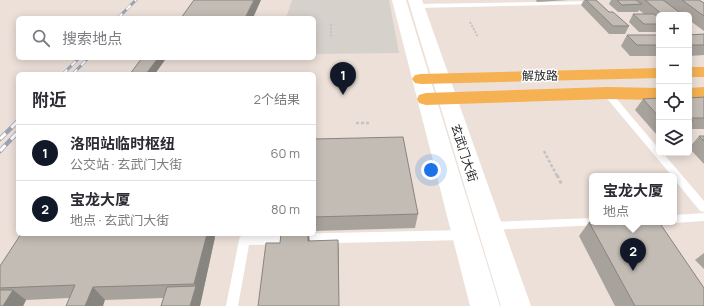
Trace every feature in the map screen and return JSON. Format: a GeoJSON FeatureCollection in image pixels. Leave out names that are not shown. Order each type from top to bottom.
{"type":"FeatureCollection","features":[{"type":"Feature","properties":{"kind":"main road","name":"玄武门大街"},"geometry":{"type":"LineString","coordinates":[[399,0],[433,88],[477,230],[516,306]]}},
{"type":"Feature","properties":{"kind":"main road","name":"玄武门大街"},"geometry":{"type":"LineString","coordinates":[[416,3],[433,88]]}},
{"type":"Feature","properties":{"kind":"main road"},"geometry":{"type":"LineString","coordinates":[[692,72],[704,72]]}},
{"type":"Feature","properties":{"kind":"main road","name":"解放路"},"geometry":{"type":"LineString","coordinates":[[433,88],[656,73]]}},
{"type":"Feature","properties":{"kind":"main road","name":"解放路"},"geometry":{"type":"LineString","coordinates":[[433,88],[656,94]]}},
{"type":"Feature","properties":{"kind":"main road"},"geometry":{"type":"LineString","coordinates":[[692,94],[704,93]]}},
{"type":"Feature","properties":{"kind":"main road","name":"玄武门大街"},"geometry":{"type":"LineString","coordinates":[[477,230],[485,306]]}},
{"type":"Feature","properties":{"kind":"lane"},"geometry":{"type":"LineString","coordinates":[[416,3],[593,3]]}},
{"type":"Feature","properties":{"kind":"lane"},"geometry":{"type":"LineString","coordinates":[[607,93],[674,173]]}},
{"type":"Feature","properties":{"kind":"lane"},"geometry":{"type":"LineString","coordinates":[[677,176],[704,208]]}},
{"type":"Feature","properties":{"kind":"lane"},"geometry":{"type":"LineString","coordinates":[[677,218],[704,217]]}},
{"type":"Feature","properties":{"kind":"lane"},"geometry":{"type":"LineString","coordinates":[[232,306],[244,240],[477,230],[589,223]]}},
{"type":"Feature","properties":{"kind":"path"},"geometry":{"type":"LineString","coordinates":[[470,22],[478,37]]}},
{"type":"Feature","properties":{"kind":"path"},"geometry":{"type":"LineString","coordinates":[[331,24],[331,37]]}},
{"type":"Feature","properties":{"kind":"path"},"geometry":{"type":"LineString","coordinates":[[356,123],[370,123]]}},
{"type":"Feature","properties":{"kind":"path"},"geometry":{"type":"LineString","coordinates":[[544,151],[562,185]]}},
{"type":"Feature","properties":{"kind":"shaded area"},"geometry":{"type":"Polygon","coordinates":[[[292,0],[389,0],[399,53],[316,54],[316,16],[287,16],[292,0]]]}},
{"type":"Feature","properties":{"kind":"building"},"geometry":{"type":"Polygon","coordinates":[[[194,0],[254,0],[246,16],[182,16],[194,0]]]}},
{"type":"Feature","properties":{"kind":"building"},"geometry":{"type":"Polygon","coordinates":[[[586,0],[596,0],[609,12],[613,12],[629,26],[613,26],[586,0]]]}},
{"type":"Feature","properties":{"kind":"building"},"geometry":{"type":"Polygon","coordinates":[[[617,0],[636,0],[642,4],[622,5],[617,0]]]}},
{"type":"Feature","properties":{"kind":"building"},"geometry":{"type":"Polygon","coordinates":[[[645,0],[663,0],[679,12],[659,12],[645,0]]]}},
{"type":"Feature","properties":{"kind":"building"},"geometry":{"type":"Polygon","coordinates":[[[682,0],[699,0],[704,3],[704,16],[682,0]]]}},
{"type":"Feature","properties":{"kind":"building"},"geometry":{"type":"Polygon","coordinates":[[[633,14],[654,14],[656,16],[656,24],[644,24],[633,14]]]}},
{"type":"Feature","properties":{"kind":"building"},"geometry":{"type":"Polygon","coordinates":[[[704,34],[704,45],[692,45],[692,35],[704,34]]]}},
{"type":"Feature","properties":{"kind":"building"},"geometry":{"type":"Polygon","coordinates":[[[627,35],[656,35],[656,45],[637,45],[627,35]]]}},
{"type":"Feature","properties":{"kind":"building"},"geometry":{"type":"Polygon","coordinates":[[[140,60],[156,60],[148,72],[132,72],[140,60]]]}},
{"type":"Feature","properties":{"kind":"building"},"geometry":{"type":"Polygon","coordinates":[[[704,97],[704,118],[692,118],[692,98],[704,97]]]}},
{"type":"Feature","properties":{"kind":"building"},"geometry":{"type":"Polygon","coordinates":[[[656,98],[656,114],[643,99],[656,98]]]}},
{"type":"Feature","properties":{"kind":"building"},"geometry":{"type":"Polygon","coordinates":[[[699,136],[704,136],[704,141],[699,136]]]}},
{"type":"Feature","properties":{"kind":"building"},"geometry":{"type":"Polygon","coordinates":[[[403,137],[418,214],[316,217],[316,139],[403,137]]]}},
{"type":"Feature","properties":{"kind":"building"},"geometry":{"type":"Polygon","coordinates":[[[591,225],[661,225],[704,288],[704,306],[635,306],[591,225]]]}},
{"type":"Feature","properties":{"kind":"building"},"geometry":{"type":"Polygon","coordinates":[[[20,236],[206,236],[194,284],[93,287],[85,306],[66,306],[75,285],[0,288],[0,266],[20,236]]]}},
{"type":"Feature","properties":{"kind":"building"},"geometry":{"type":"Polygon","coordinates":[[[281,236],[308,236],[308,241],[338,240],[339,306],[258,306],[266,243],[280,243],[281,236]]]}},
{"type":"Feature","properties":{"kind":"building"},"geometry":{"type":"Polygon","coordinates":[[[196,286],[190,306],[161,306],[167,287],[196,286]]]}},
{"type":"Feature","properties":{"kind":"building"},"geometry":{"type":"Polygon","coordinates":[[[0,290],[13,290],[3,306],[0,306],[0,290]]]}},
{"type":"Feature","properties":{"kind":"railway"},"geometry":{"type":"LineString","coordinates":[[120,16],[136,0]]}},
{"type":"Feature","properties":{"kind":"railway"},"geometry":{"type":"LineString","coordinates":[[65,72],[77,60]]}},
{"type":"Feature","properties":{"kind":"railway"},"geometry":{"type":"LineString","coordinates":[[75,72],[86,60]]}},
{"type":"Feature","properties":{"kind":"railway"},"geometry":{"type":"LineString","coordinates":[[0,139],[16,123]]}},
{"type":"Feature","properties":{"kind":"railway"},"geometry":{"type":"LineString","coordinates":[[0,151],[16,134]]}},
{"type":"Feature","properties":{"kind":"place","name":"洛阳站临时枢纽"},"geometry":{"type":"Point","coordinates":[343,95]}},
{"type":"Feature","properties":{"kind":"place","name":"宝龙大厦"},"geometry":{"type":"Point","coordinates":[633,271]}}]}
